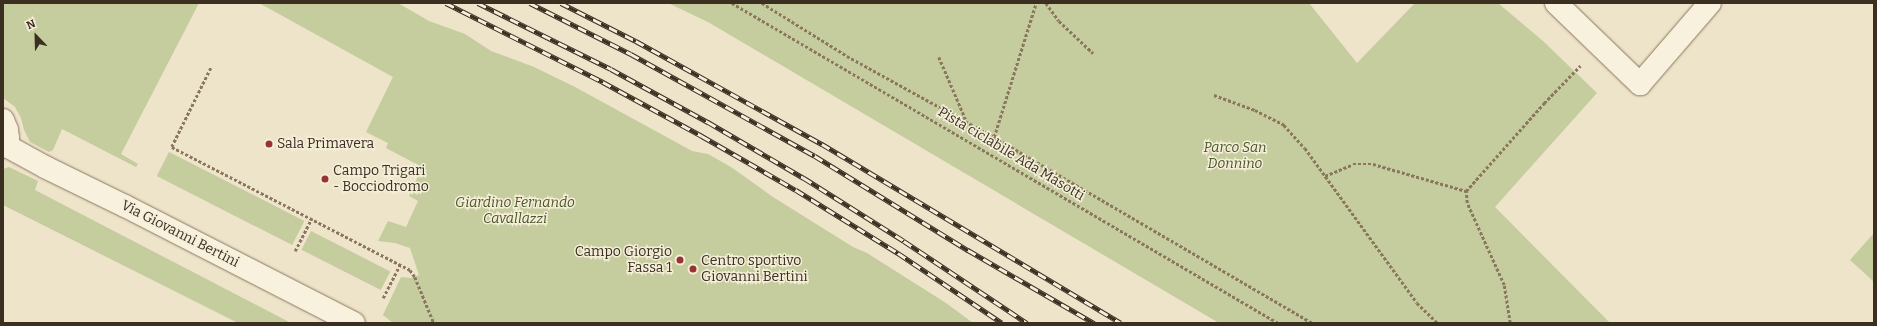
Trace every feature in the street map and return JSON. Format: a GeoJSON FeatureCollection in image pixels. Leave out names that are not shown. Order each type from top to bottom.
{"type":"FeatureCollection","features":[{"type":"Feature","properties":{"kind":"street"},"geometry":{"type":"LineString","coordinates":[[1556,3],[1640,84],[1710,3]]}},
{"type":"Feature","properties":{"kind":"street"},"geometry":{"type":"LineString","coordinates":[[3,120],[8,138],[4,146]]}},
{"type":"Feature","properties":{"kind":"street","name":"Via Giovanni Bertini"},"geometry":{"type":"LineString","coordinates":[[4,146],[354,323]]}},
{"type":"Feature","properties":{"kind":"path","name":"Pista ciclabile Ada Masotti"},"geometry":{"type":"LineString","coordinates":[[732,3],[1278,323]]}},
{"type":"Feature","properties":{"kind":"path"},"geometry":{"type":"LineString","coordinates":[[762,3],[847,56],[994,137],[1312,323]]}},
{"type":"Feature","properties":{"kind":"path"},"geometry":{"type":"LineString","coordinates":[[994,137],[1036,3]]}},
{"type":"Feature","properties":{"kind":"path"},"geometry":{"type":"LineString","coordinates":[[1046,3],[1059,21],[1093,53]]}},
{"type":"Feature","properties":{"kind":"path"},"geometry":{"type":"LineString","coordinates":[[938,56],[966,121]]}},
{"type":"Feature","properties":{"kind":"path"},"geometry":{"type":"LineString","coordinates":[[1510,323],[1504,285],[1467,203],[1466,191],[1544,103],[1580,66]]}},
{"type":"Feature","properties":{"kind":"path"},"geometry":{"type":"LineString","coordinates":[[211,68],[172,147],[410,270],[415,277],[434,323]]}},
{"type":"Feature","properties":{"kind":"path"},"geometry":{"type":"LineString","coordinates":[[1214,95],[1255,110],[1284,125],[1305,148],[1417,303],[1438,323]]}},
{"type":"Feature","properties":{"kind":"path"},"geometry":{"type":"LineString","coordinates":[[1325,176],[1353,164],[1373,164],[1466,191]]}},
{"type":"Feature","properties":{"kind":"path"},"geometry":{"type":"LineString","coordinates":[[294,251],[311,219]]}},
{"type":"Feature","properties":{"kind":"path"},"geometry":{"type":"LineString","coordinates":[[383,298],[400,265]]}},
{"type":"Feature","properties":{"kind":"green space"},"geometry":{"type":"Polygon","coordinates":[[[3,3],[199,3],[121,154],[138,164],[136,167],[62,129],[53,150],[49,152],[30,142],[15,107],[3,98],[3,3]]]}},
{"type":"Feature","properties":{"kind":"green space","name":"Giardino Fernando Cavallazzi"},"geometry":{"type":"Polygon","coordinates":[[[259,3],[398,3],[429,21],[465,34],[491,51],[534,67],[575,87],[692,151],[708,154],[731,167],[773,197],[853,247],[867,253],[946,303],[973,323],[393,323],[383,315],[401,277],[411,278],[419,275],[410,248],[395,243],[378,241],[388,221],[406,227],[418,201],[409,196],[422,167],[386,148],[388,143],[366,132],[393,77],[259,3]]]}},
{"type":"Feature","properties":{"kind":"green space","name":"Parco San Donnino"},"geometry":{"type":"Polygon","coordinates":[[[668,3],[1309,3],[1357,63],[1415,3],[1498,3],[1543,41],[1597,93],[1495,207],[1610,323],[1219,323],[708,22],[668,3]]]}},
{"type":"Feature","properties":{"kind":"green space"},"geometry":{"type":"Polygon","coordinates":[[[169,152],[304,221],[292,245],[157,176],[169,152]]]}},
{"type":"Feature","properties":{"kind":"green space"},"geometry":{"type":"Polygon","coordinates":[[[9,167],[38,181],[35,190],[291,323],[238,323],[3,205],[3,169],[9,167]]]}},
{"type":"Feature","properties":{"kind":"green space"},"geometry":{"type":"Polygon","coordinates":[[[311,231],[390,271],[381,290],[301,250],[311,231]]]}},
{"type":"Feature","properties":{"kind":"green space"},"geometry":{"type":"Polygon","coordinates":[[[1874,233],[1874,282],[1850,260],[1874,233]]]}},
{"type":"Feature","properties":{"kind":"railway"},"geometry":{"type":"LineString","coordinates":[[446,3],[603,82],[702,136],[796,190],[898,253],[1002,323]]}},
{"type":"Feature","properties":{"kind":"railway"},"geometry":{"type":"LineString","coordinates":[[478,3],[611,69],[708,122],[804,178],[904,241],[1027,323]]}},
{"type":"Feature","properties":{"kind":"railway"},"geometry":{"type":"LineString","coordinates":[[530,3],[631,54],[815,156],[968,250],[1094,323]]}},
{"type":"Feature","properties":{"kind":"railway"},"geometry":{"type":"LineString","coordinates":[[561,3],[636,41],[822,144],[1121,323]]}},
{"type":"Feature","properties":{"kind":"place","name":"Sala Primavera"},"geometry":{"type":"Point","coordinates":[269,144]}},
{"type":"Feature","properties":{"kind":"place","name":"Campo Trigari - Bocciodromo"},"geometry":{"type":"Point","coordinates":[325,179]}},
{"type":"Feature","properties":{"kind":"place","name":"Campo Giorgio Fassa 1"},"geometry":{"type":"Point","coordinates":[680,260]}},
{"type":"Feature","properties":{"kind":"place","name":"Centro sportivo Giovanni Bertini"},"geometry":{"type":"Point","coordinates":[693,269]}}]}
